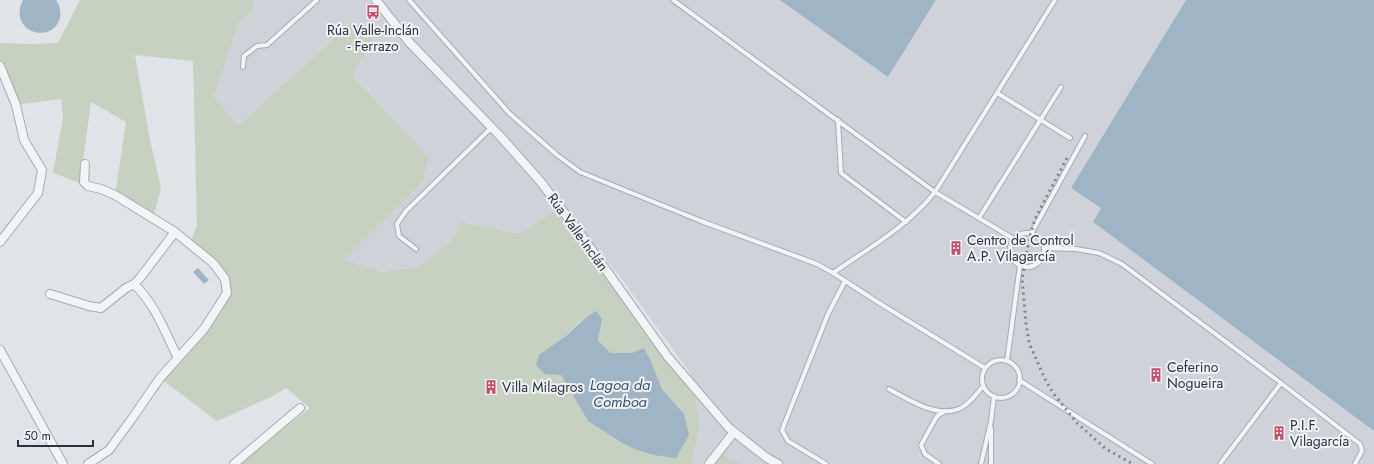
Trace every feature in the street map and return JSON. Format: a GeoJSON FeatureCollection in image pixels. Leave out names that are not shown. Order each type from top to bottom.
{"type":"FeatureCollection","features":[{"type":"Feature","properties":{"kind":"street","name":"Rúa Valle-Inclán"},"geometry":{"type":"LineString","coordinates":[[376,0],[409,42],[540,181],[564,211],[668,357],[729,428],[767,458],[778,464]]}},
{"type":"Feature","properties":{"kind":"street"},"geometry":{"type":"LineString","coordinates":[[0,66],[16,104],[24,140],[42,170],[38,193],[0,242]]}},
{"type":"Feature","properties":{"kind":"street"},"geometry":{"type":"LineString","coordinates":[[85,164],[84,182],[88,186],[101,189],[115,195],[175,232],[213,263],[225,279],[227,293],[204,329],[160,378],[109,450],[88,464]]}},
{"type":"Feature","properties":{"kind":"street"},"geometry":{"type":"LineString","coordinates":[[50,294],[102,308],[140,278],[175,232]]}},
{"type":"Feature","properties":{"kind":"street"},"geometry":{"type":"LineString","coordinates":[[134,284],[144,294],[154,309],[178,358]]}},
{"type":"Feature","properties":{"kind":"street"},"geometry":{"type":"LineString","coordinates":[[0,350],[63,464]]}},
{"type":"Feature","properties":{"kind":"street"},"geometry":{"type":"LineString","coordinates":[[234,464],[300,408]]}},
{"type":"Feature","properties":{"kind":"street"},"geometry":{"type":"LineString","coordinates":[[709,464],[734,432]]}},
{"type":"Feature","properties":{"kind":"lane"},"geometry":{"type":"LineString","coordinates":[[243,68],[244,56],[257,46],[267,45],[317,0]]}},
{"type":"Feature","properties":{"kind":"lane"},"geometry":{"type":"LineString","coordinates":[[409,0],[509,113],[557,155],[580,172],[702,221],[817,264],[985,368]]}},
{"type":"Feature","properties":{"kind":"lane"},"geometry":{"type":"LineString","coordinates":[[672,0],[935,192],[1014,239]]}},
{"type":"Feature","properties":{"kind":"lane"},"geometry":{"type":"LineString","coordinates":[[833,273],[906,222],[923,207],[935,192],[1055,0]]}},
{"type":"Feature","properties":{"kind":"lane"},"geometry":{"type":"LineString","coordinates":[[979,218],[1061,86]]}},
{"type":"Feature","properties":{"kind":"lane"},"geometry":{"type":"LineString","coordinates":[[998,93],[1070,138]]}},
{"type":"Feature","properties":{"kind":"lane"},"geometry":{"type":"LineString","coordinates":[[838,120],[841,173],[906,222]]}},
{"type":"Feature","properties":{"kind":"lane"},"geometry":{"type":"LineString","coordinates":[[416,249],[399,236],[397,224],[406,211],[491,128]]}},
{"type":"Feature","properties":{"kind":"lane"},"geometry":{"type":"LineString","coordinates":[[1031,234],[1085,136]]}},
{"type":"Feature","properties":{"kind":"lane"},"geometry":{"type":"LineString","coordinates":[[1022,234],[1031,234],[1040,239],[1044,248],[1042,257],[1036,264],[1029,266],[1020,265],[1012,258],[1010,248],[1014,239],[1022,234]]}},
{"type":"Feature","properties":{"kind":"lane"},"geometry":{"type":"LineString","coordinates":[[1044,248],[1076,249],[1099,253],[1122,264],[1360,444],[1362,451],[1355,464]]}},
{"type":"Feature","properties":{"kind":"lane"},"geometry":{"type":"LineString","coordinates":[[1007,362],[1020,265]]}},
{"type":"Feature","properties":{"kind":"lane"},"geometry":{"type":"LineString","coordinates":[[826,464],[788,441],[782,430],[825,321],[845,281]]}},
{"type":"Feature","properties":{"kind":"lane"},"geometry":{"type":"LineString","coordinates":[[1002,360],[1007,362],[1016,369],[1019,380],[1015,391],[1011,395],[1005,397],[994,396],[990,394],[983,386],[982,377],[985,368],[993,362],[1002,360]]}},
{"type":"Feature","properties":{"kind":"lane"},"geometry":{"type":"LineString","coordinates":[[1019,380],[1152,464]]}},
{"type":"Feature","properties":{"kind":"lane"},"geometry":{"type":"LineString","coordinates":[[1220,464],[1281,383]]}},
{"type":"Feature","properties":{"kind":"lane"},"geometry":{"type":"LineString","coordinates":[[889,389],[924,408],[945,411],[960,408],[976,395],[983,386]]}},
{"type":"Feature","properties":{"kind":"lane"},"geometry":{"type":"LineString","coordinates":[[981,464],[991,421],[994,396]]}},
{"type":"Feature","properties":{"kind":"lane"},"geometry":{"type":"LineString","coordinates":[[939,464],[925,454],[921,445],[937,416],[945,411]]}},
{"type":"Feature","properties":{"kind":"lane"},"geometry":{"type":"LineString","coordinates":[[991,421],[991,464]]}},
{"type":"Feature","properties":{"kind":"shaded area"},"geometry":{"type":"Polygon","coordinates":[[[253,0],[783,0],[888,77],[936,0],[1187,0],[1101,208],[1093,222],[1374,431],[1374,464],[691,464],[700,427],[693,377],[621,278],[560,206],[521,234],[461,222],[450,243],[417,267],[382,272],[343,260],[423,182],[429,157],[353,74],[373,37],[350,22],[238,126],[214,96],[239,23],[253,10],[253,0]]]}},
{"type":"Feature","properties":{"kind":"green space"},"geometry":{"type":"Polygon","coordinates":[[[80,0],[253,0],[253,10],[239,23],[214,96],[238,126],[351,22],[373,37],[353,75],[429,157],[423,182],[344,260],[382,272],[417,267],[450,243],[461,222],[521,234],[560,206],[657,342],[693,377],[700,427],[691,464],[237,464],[310,408],[286,388],[273,396],[217,421],[160,378],[217,309],[225,279],[218,263],[189,244],[197,226],[193,61],[135,55],[150,140],[161,188],[153,219],[115,195],[126,122],[91,102],[80,183],[53,173],[63,117],[61,99],[16,105],[0,66],[0,43],[58,43],[80,0]],[[582,320],[536,365],[561,375],[588,421],[684,414],[662,389],[644,348],[632,353],[611,353],[598,341],[602,320],[582,320]]]}},
{"type":"Feature","properties":{"kind":"green space"},"geometry":{"type":"Polygon","coordinates":[[[718,452],[740,464],[709,464],[718,452]]]}},
{"type":"Feature","properties":{"kind":"water"},"geometry":{"type":"Polygon","coordinates":[[[23,0],[56,0],[59,6],[60,18],[55,27],[49,31],[41,33],[32,31],[26,27],[21,20],[20,11],[23,0]]]}},
{"type":"Feature","properties":{"kind":"water"},"geometry":{"type":"Polygon","coordinates":[[[780,0],[936,0],[888,77],[780,0]]]}},
{"type":"Feature","properties":{"kind":"water"},"geometry":{"type":"Polygon","coordinates":[[[1186,0],[1374,0],[1374,431],[1093,222],[1101,208],[1071,188],[1186,0]]]}},
{"type":"Feature","properties":{"kind":"water"},"geometry":{"type":"Polygon","coordinates":[[[198,268],[209,280],[204,284],[193,272],[198,268]]]}},
{"type":"Feature","properties":{"kind":"water","name":"Lagoa da Comboa"},"geometry":{"type":"Polygon","coordinates":[[[596,311],[602,319],[598,341],[611,353],[632,353],[644,348],[662,389],[684,414],[689,435],[676,458],[654,455],[637,450],[622,443],[588,421],[561,375],[545,374],[536,365],[539,355],[566,336],[583,320],[596,311]]]}},
{"type":"Feature","properties":{"kind":"railway"},"geometry":{"type":"LineString","coordinates":[[1067,158],[1035,219],[1029,240],[1022,279],[1029,343],[1053,393],[1077,423],[1106,449],[1133,464]]}},
{"type":"Feature","properties":{"kind":"place","name":"Rúa Valle-Inclán - Ferrazo"},"geometry":{"type":"Point","coordinates":[373,12]}},
{"type":"Feature","properties":{"kind":"place","name":"Centro de Control A.P. Vilagarcía"},"geometry":{"type":"Point","coordinates":[956,248]}},
{"type":"Feature","properties":{"kind":"place","name":"Ceferino Nogueira"},"geometry":{"type":"Point","coordinates":[1156,375]}},
{"type":"Feature","properties":{"kind":"place","name":"Villa Milagros"},"geometry":{"type":"Point","coordinates":[491,387]}},
{"type":"Feature","properties":{"kind":"place","name":"P.I.F. Vilagarcía"},"geometry":{"type":"Point","coordinates":[1279,433]}}]}
